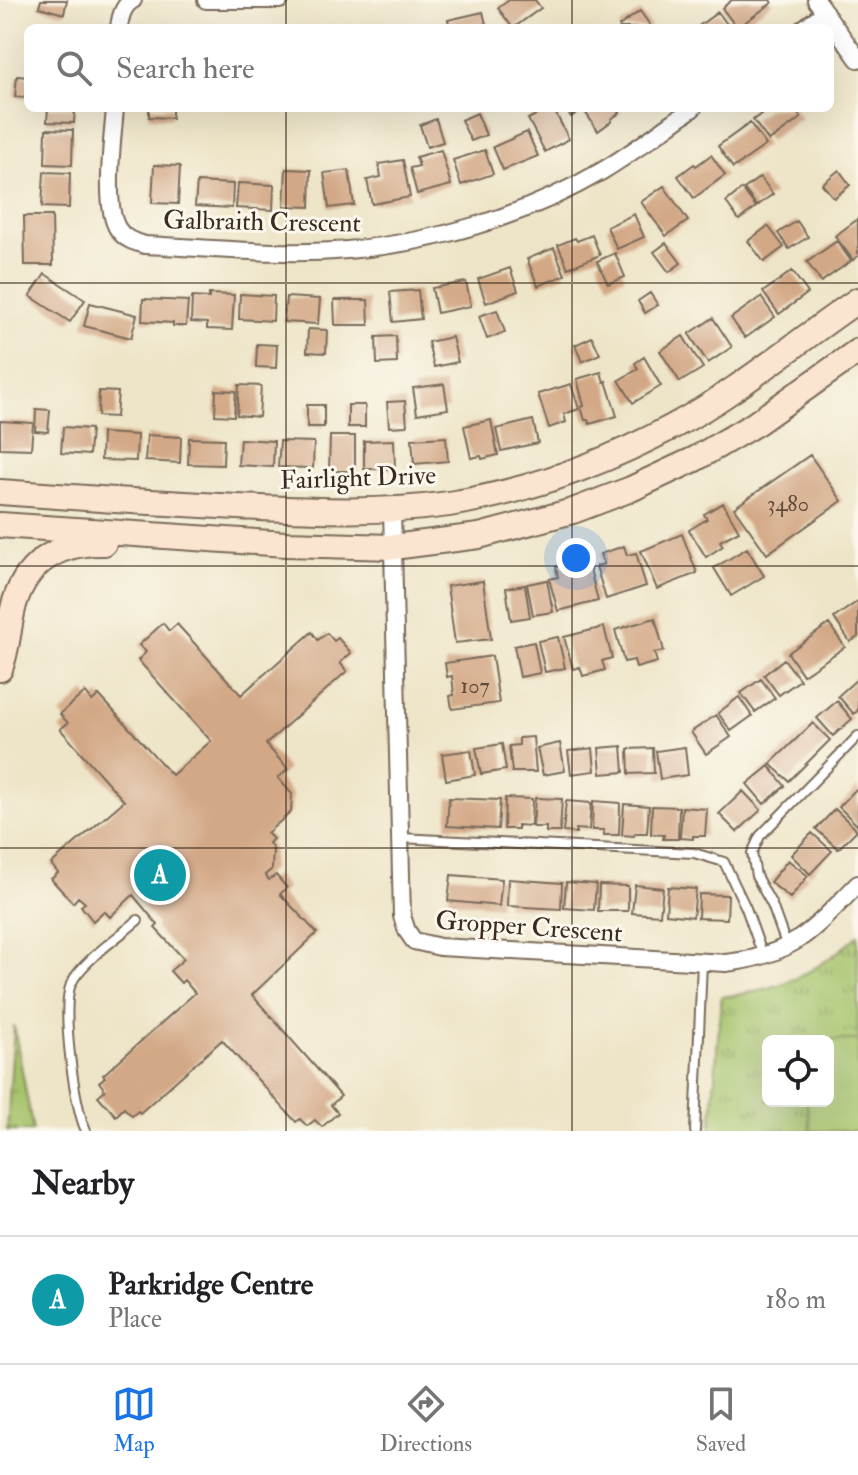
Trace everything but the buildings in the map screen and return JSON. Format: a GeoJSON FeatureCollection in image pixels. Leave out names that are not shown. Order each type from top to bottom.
{"type":"FeatureCollection","features":[{"type":"Feature","properties":{"kind":"main road","name":"Fairlight Drive"},"geometry":{"type":"LineString","coordinates":[[2,492],[256,508],[352,510],[450,503],[513,489],[546,480],[627,449],[675,425],[717,400],[858,300]]}},
{"type":"Feature","properties":{"kind":"main road"},"geometry":{"type":"LineString","coordinates":[[2,492],[0,532],[393,547],[449,541],[573,511],[631,489],[695,459],[744,431],[858,351]]}},
{"type":"Feature","properties":{"kind":"main road"},"geometry":{"type":"LineString","coordinates":[[0,669],[18,592],[27,575],[40,562],[59,550],[79,544],[121,544],[160,536]]}},
{"type":"Feature","properties":{"kind":"street"},"geometry":{"type":"LineString","coordinates":[[120,24],[122,12],[133,0]]}},
{"type":"Feature","properties":{"kind":"street"},"geometry":{"type":"LineString","coordinates":[[206,0],[280,0]]}},
{"type":"Feature","properties":{"kind":"street"},"geometry":{"type":"LineString","coordinates":[[807,24],[820,6],[833,24]]}},
{"type":"Feature","properties":{"kind":"street"},"geometry":{"type":"LineString","coordinates":[[834,26],[858,59]]}},
{"type":"Feature","properties":{"kind":"street","name":"Galbraith Crescent"},"geometry":{"type":"LineString","coordinates":[[115,112],[110,203],[112,219],[119,232],[130,240],[145,245],[316,251],[413,241],[444,235],[502,216],[600,172],[687,112]]}},
{"type":"Feature","properties":{"kind":"street","name":"Gropper Crescent"},"geometry":{"type":"LineString","coordinates":[[392,509],[402,916],[414,941],[440,947],[726,963],[764,956],[787,947],[813,930],[858,884]]}},
{"type":"Feature","properties":{"kind":"lane"},"geometry":{"type":"LineString","coordinates":[[787,947],[772,905],[756,876],[752,853],[760,836],[858,736]]}},
{"type":"Feature","properties":{"kind":"lane"},"geometry":{"type":"LineString","coordinates":[[401,838],[694,853],[724,862],[764,956]]}},
{"type":"Feature","properties":{"kind":"lane"},"geometry":{"type":"LineString","coordinates":[[86,1131],[81,1121],[71,1058],[67,1017],[70,985],[87,962],[138,920]]}},
{"type":"Feature","properties":{"kind":"lane"},"geometry":{"type":"LineString","coordinates":[[695,1131],[702,961]]}},
{"type":"Feature","properties":{"kind":"green space"},"geometry":{"type":"Polygon","coordinates":[[[858,935],[858,1131],[711,1131],[721,997],[779,985],[826,961],[858,935]]]}},
{"type":"Feature","properties":{"kind":"green space"},"geometry":{"type":"Polygon","coordinates":[[[14,1026],[33,1131],[7,1131],[14,1026]]]}},
{"type":"Feature","properties":{"kind":"green space"},"geometry":{"type":"Polygon","coordinates":[[[834,1040],[858,1040],[858,1131],[811,1131],[807,1107],[834,1107],[834,1040]]]}},
{"type":"Feature","properties":{"kind":"place","name":"Parkridge Centre"},"geometry":{"type":"Point","coordinates":[160,875]}}]}
